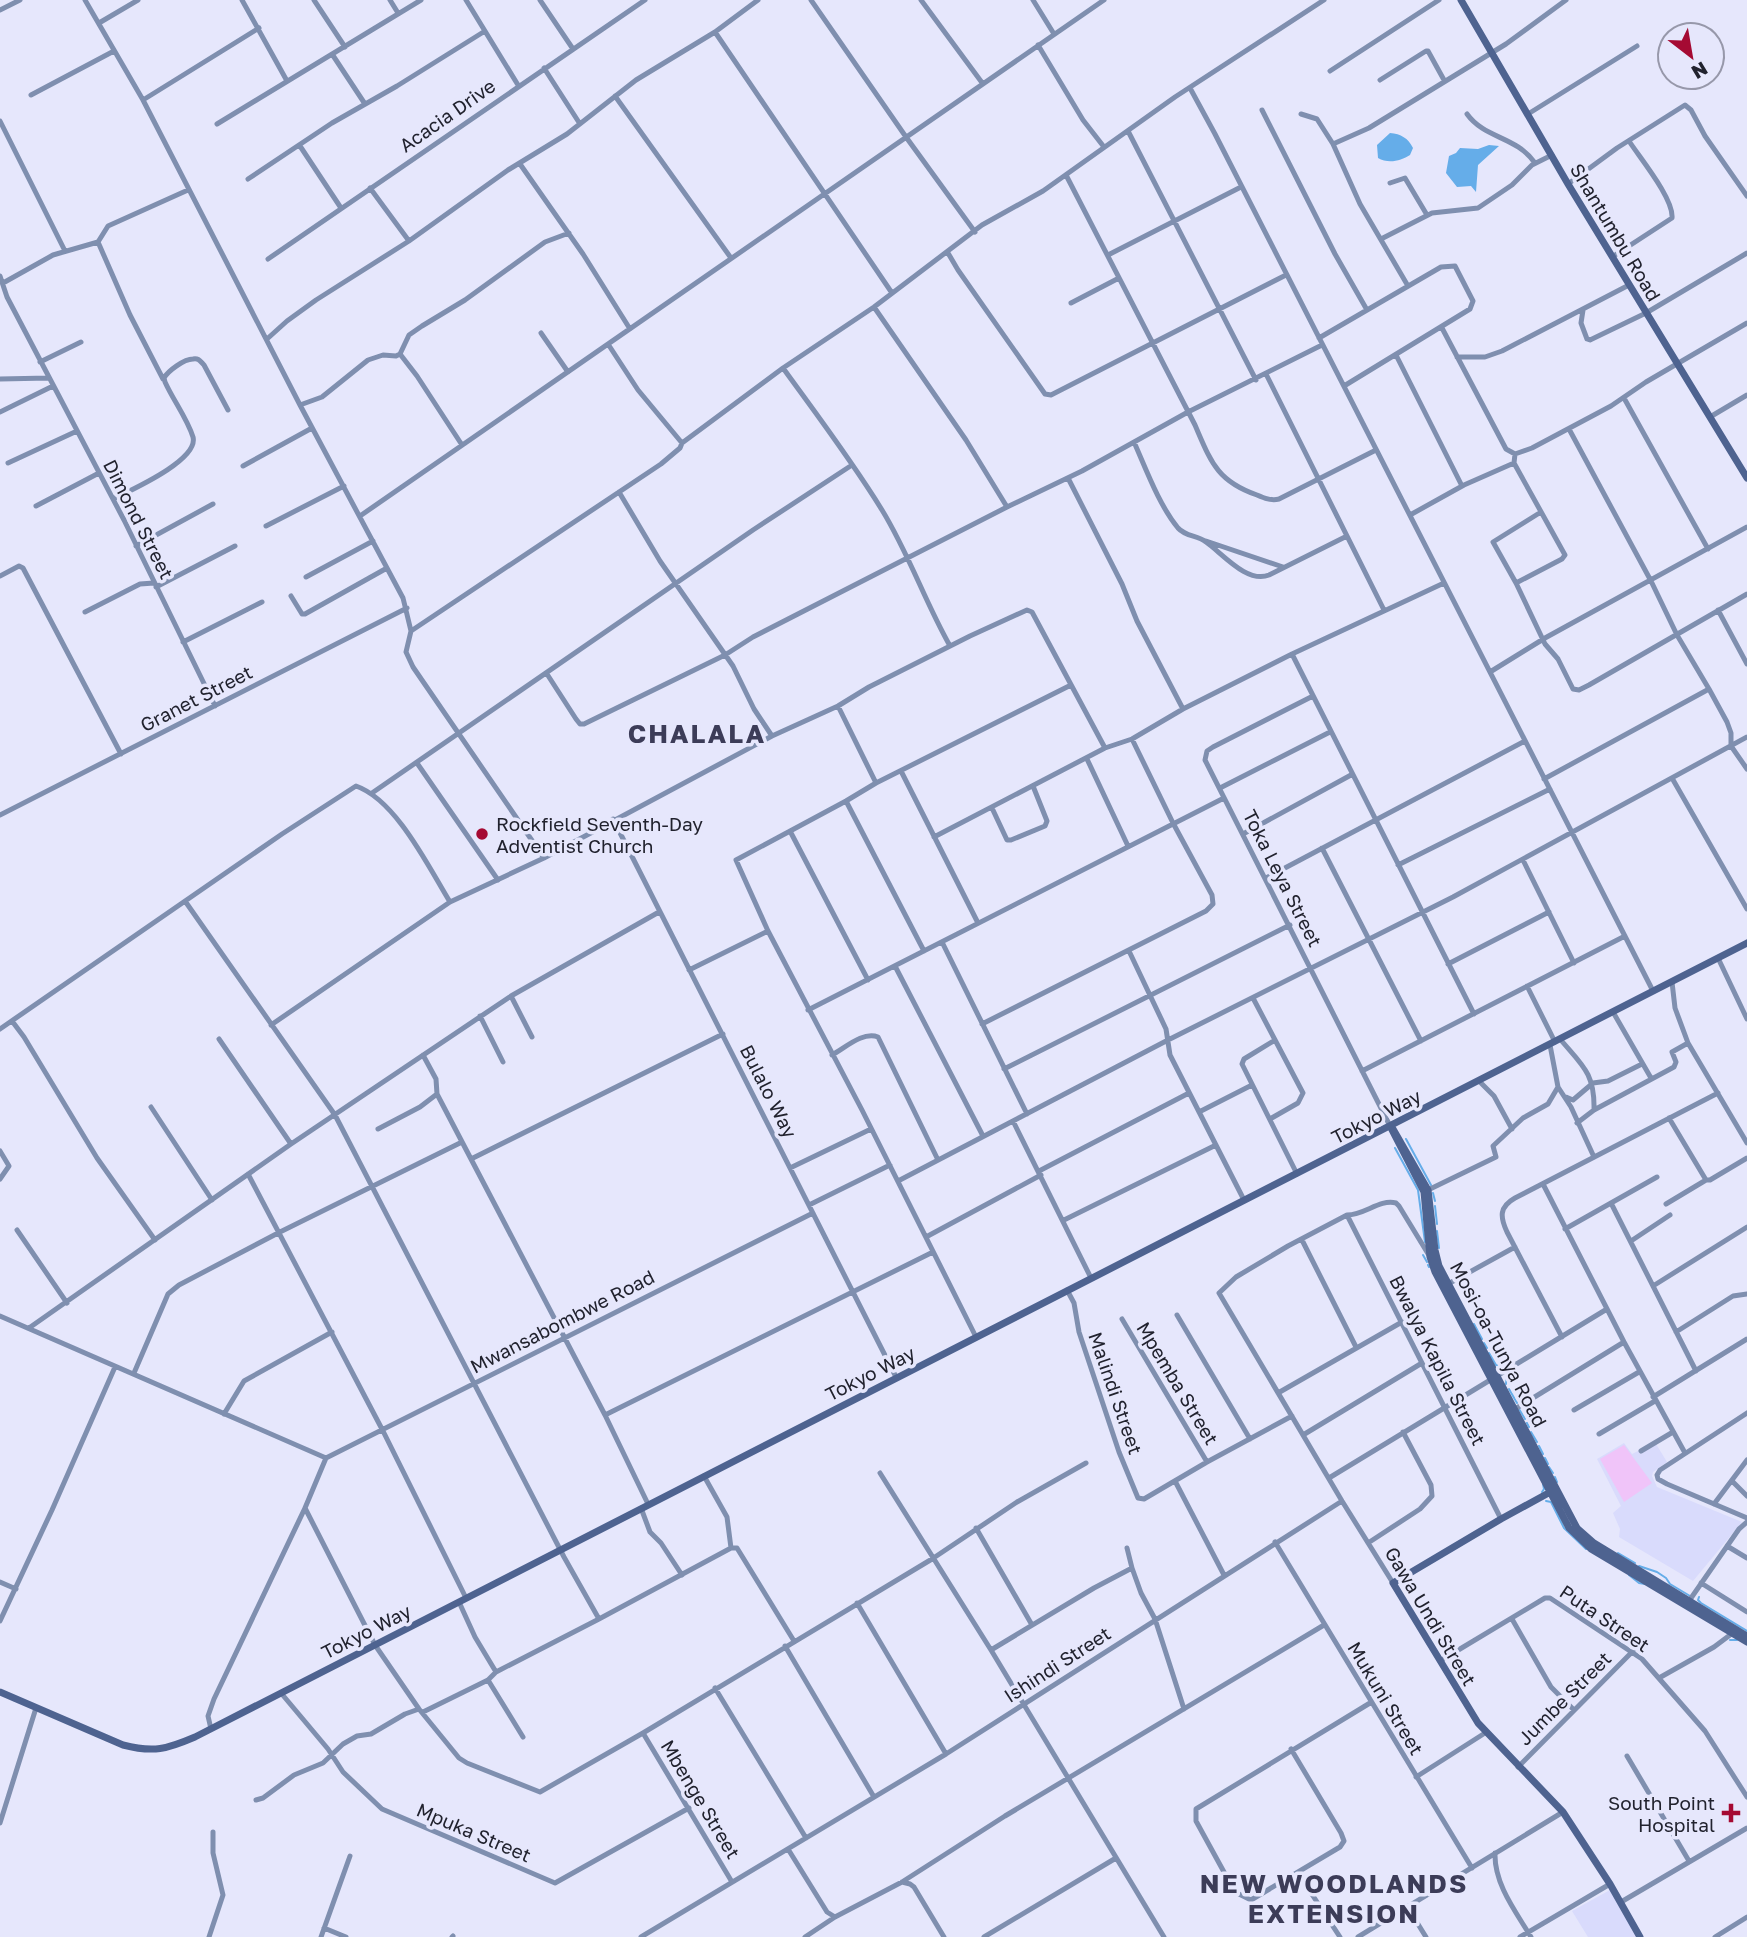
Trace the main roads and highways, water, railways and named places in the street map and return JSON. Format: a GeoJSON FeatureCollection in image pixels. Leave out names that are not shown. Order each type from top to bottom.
{"type":"FeatureCollection","features":[{"type":"Feature","properties":{"kind":"water"},"geometry":{"type":"Polygon","coordinates":[[[1390,133],[1409,142],[1413,148],[1410,155],[1394,161],[1378,158],[1377,145],[1390,133]]]}},
{"type":"Feature","properties":{"kind":"water"},"geometry":{"type":"Polygon","coordinates":[[[1489,145],[1499,146],[1478,165],[1476,192],[1471,186],[1457,187],[1446,173],[1449,156],[1460,148],[1478,149],[1489,145]]]}},
{"type":"Feature","properties":{"kind":"waterway"},"geometry":{"type":"LineString","coordinates":[[1406,1139],[1431,1185]]}},
{"type":"Feature","properties":{"kind":"waterway"},"geometry":{"type":"LineString","coordinates":[[1395,1148],[1418,1190],[1425,1242]]}},
{"type":"Feature","properties":{"kind":"waterway"},"geometry":{"type":"LineString","coordinates":[[1433,1193],[1435,1201]]}},
{"type":"Feature","properties":{"kind":"waterway"},"geometry":{"type":"LineString","coordinates":[[1435,1206],[1437,1224]]}},
{"type":"Feature","properties":{"kind":"waterway"},"geometry":{"type":"LineString","coordinates":[[1437,1231],[1439,1248]]}},
{"type":"Feature","properties":{"kind":"waterway"},"geometry":{"type":"LineString","coordinates":[[1423,1255],[1427,1262]]}},
{"type":"Feature","properties":{"kind":"waterway"},"geometry":{"type":"LineString","coordinates":[[1474,1324],[1482,1339]]}},
{"type":"Feature","properties":{"kind":"waterway"},"geometry":{"type":"LineString","coordinates":[[1484,1343],[1487,1348]]}},
{"type":"Feature","properties":{"kind":"waterway"},"geometry":{"type":"LineString","coordinates":[[1489,1353],[1496,1365],[1502,1366]]}},
{"type":"Feature","properties":{"kind":"waterway"},"geometry":{"type":"LineString","coordinates":[[1506,1384],[1507,1374]]}},
{"type":"Feature","properties":{"kind":"waterway"},"geometry":{"type":"LineString","coordinates":[[1509,1389],[1517,1403]]}},
{"type":"Feature","properties":{"kind":"waterway"},"geometry":{"type":"LineString","coordinates":[[1519,1409],[1525,1419]]}},
{"type":"Feature","properties":{"kind":"waterway"},"geometry":{"type":"LineString","coordinates":[[1527,1423],[1529,1427]]}},
{"type":"Feature","properties":{"kind":"waterway"},"geometry":{"type":"LineString","coordinates":[[1531,1432],[1537,1442]]}},
{"type":"Feature","properties":{"kind":"waterway"},"geometry":{"type":"LineString","coordinates":[[1539,1446],[1543,1454]]}},
{"type":"Feature","properties":{"kind":"waterway"},"geometry":{"type":"LineString","coordinates":[[1545,1458],[1548,1464]]}},
{"type":"Feature","properties":{"kind":"waterway"},"geometry":{"type":"LineString","coordinates":[[1549,1467],[1553,1473]]}},
{"type":"Feature","properties":{"kind":"waterway"},"geometry":{"type":"LineString","coordinates":[[1555,1477],[1557,1482]]}},
{"type":"Feature","properties":{"kind":"waterway"},"geometry":{"type":"LineString","coordinates":[[1542,1492],[1543,1484]]}},
{"type":"Feature","properties":{"kind":"waterway"},"geometry":{"type":"LineString","coordinates":[[1546,1501],[1551,1502],[1564,1528],[1586,1549]]}},
{"type":"Feature","properties":{"kind":"waterway"},"geometry":{"type":"LineString","coordinates":[[1618,1553],[1635,1563]]}},
{"type":"Feature","properties":{"kind":"waterway"},"geometry":{"type":"LineString","coordinates":[[1639,1566],[1657,1572],[1690,1596]]}},
{"type":"Feature","properties":{"kind":"waterway"},"geometry":{"type":"LineString","coordinates":[[1629,1575],[1645,1584]]}},
{"type":"Feature","properties":{"kind":"waterway"},"geometry":{"type":"LineString","coordinates":[[1699,1597],[1701,1603],[1747,1631]]}},
{"type":"Feature","properties":{"kind":"waterway"},"geometry":{"type":"LineString","coordinates":[[1730,1640],[1737,1640]]}},
{"type":"Feature","properties":{"kind":"place","name":"Rockfield Seventh-Day Adventist Church"},"geometry":{"type":"Point","coordinates":[482,834]}},
{"type":"Feature","properties":{"kind":"place","name":"South Point Hospital"},"geometry":{"type":"Point","coordinates":[1731,1813]}},
{"type":"Feature","properties":{"kind":"district","name":"CHALALA"},"geometry":{"type":"Point","coordinates":[697,733]}},
{"type":"Feature","properties":{"kind":"district","name":"NEW WOODLANDS EXTENSION"},"geometry":{"type":"Point","coordinates":[1334,1898]}}]}
